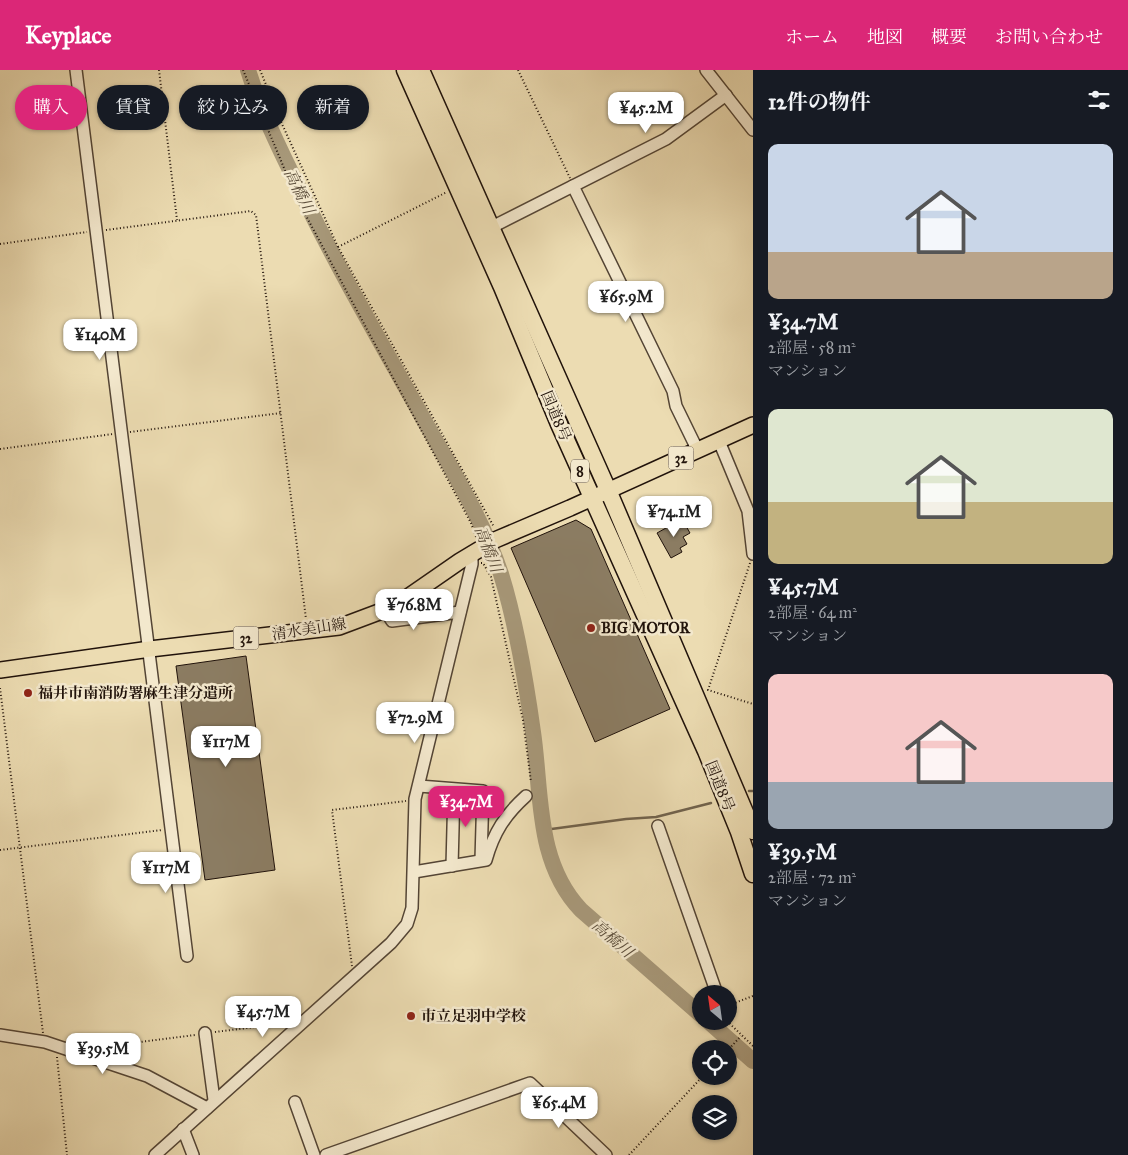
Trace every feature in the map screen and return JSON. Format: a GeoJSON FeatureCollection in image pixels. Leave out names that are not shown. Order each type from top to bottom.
{"type":"FeatureCollection","features":[{"type":"Feature","properties":{"kind":"highway","name":"国道8号"},"geometry":{"type":"LineString","coordinates":[[405,70],[458,187],[592,498],[706,751],[739,832],[753,874]]}},
{"type":"Feature","properties":{"kind":"highway","name":"国道8号"},"geometry":{"type":"LineString","coordinates":[[421,70],[608,490],[753,831]]}},
{"type":"Feature","properties":{"kind":"main road","name":"清水美山線"},"geometry":{"type":"LineString","coordinates":[[0,670],[150,649],[340,627],[385,610],[414,595],[498,538],[592,498],[753,425]]}},
{"type":"Feature","properties":{"kind":"street"},"geometry":{"type":"LineString","coordinates":[[76,70],[187,956]]}},
{"type":"Feature","properties":{"kind":"street"},"geometry":{"type":"LineString","coordinates":[[706,70],[753,130]]}},
{"type":"Feature","properties":{"kind":"street"},"geometry":{"type":"LineString","coordinates":[[492,227],[666,139],[726,96]]}},
{"type":"Feature","properties":{"kind":"street"},"geometry":{"type":"LineString","coordinates":[[573,186],[674,391],[676,406],[698,451]]}},
{"type":"Feature","properties":{"kind":"street"},"geometry":{"type":"LineString","coordinates":[[719,441],[748,511],[753,554]]}},
{"type":"Feature","properties":{"kind":"street"},"geometry":{"type":"LineString","coordinates":[[155,1155],[391,943],[407,924],[412,908],[416,799],[475,555]]}},
{"type":"Feature","properties":{"kind":"street"},"geometry":{"type":"LineString","coordinates":[[385,610],[392,621],[460,612]]}},
{"type":"Feature","properties":{"kind":"street"},"geometry":{"type":"LineString","coordinates":[[419,786],[483,791],[481,860]]}},
{"type":"Feature","properties":{"kind":"street"},"geometry":{"type":"LineString","coordinates":[[452,866],[454,790]]}},
{"type":"Feature","properties":{"kind":"street"},"geometry":{"type":"LineString","coordinates":[[414,872],[486,860],[500,824],[526,796]]}},
{"type":"Feature","properties":{"kind":"street"},"geometry":{"type":"LineString","coordinates":[[658,826],[714,985]]}},
{"type":"Feature","properties":{"kind":"street"},"geometry":{"type":"LineString","coordinates":[[205,1033],[211,1104]]}},
{"type":"Feature","properties":{"kind":"street"},"geometry":{"type":"LineString","coordinates":[[0,1035],[50,1044],[147,1076],[211,1104]]}},
{"type":"Feature","properties":{"kind":"street"},"geometry":{"type":"LineString","coordinates":[[326,1155],[530,1083],[606,1155]]}},
{"type":"Feature","properties":{"kind":"street"},"geometry":{"type":"LineString","coordinates":[[296,1102],[314,1155]]}},
{"type":"Feature","properties":{"kind":"street"},"geometry":{"type":"LineString","coordinates":[[183,1129],[193,1155]]}},
{"type":"Feature","properties":{"kind":"path"},"geometry":{"type":"LineString","coordinates":[[158,70],[177,220]]}},
{"type":"Feature","properties":{"kind":"path"},"geometry":{"type":"LineString","coordinates":[[243,70],[297,199],[471,523],[475,555],[483,563],[491,578],[523,720],[531,782]]}},
{"type":"Feature","properties":{"kind":"path"},"geometry":{"type":"LineString","coordinates":[[260,70],[282,124],[338,247],[498,538]]}},
{"type":"Feature","properties":{"kind":"path"},"geometry":{"type":"LineString","coordinates":[[518,70],[573,186]]}},
{"type":"Feature","properties":{"kind":"path"},"geometry":{"type":"LineString","coordinates":[[338,247],[458,187]]}},
{"type":"Feature","properties":{"kind":"path"},"geometry":{"type":"LineString","coordinates":[[0,244],[251,211],[256,214],[308,630]]}},
{"type":"Feature","properties":{"kind":"path"},"geometry":{"type":"LineString","coordinates":[[0,450],[281,413]]}},
{"type":"Feature","properties":{"kind":"path"},"geometry":{"type":"LineString","coordinates":[[753,554],[708,690],[753,704]]}},
{"type":"Feature","properties":{"kind":"path"},"geometry":{"type":"LineString","coordinates":[[0,688],[19,848],[67,1155]]}},
{"type":"Feature","properties":{"kind":"path"},"geometry":{"type":"LineString","coordinates":[[353,976],[332,810],[416,799]]}},
{"type":"Feature","properties":{"kind":"path"},"geometry":{"type":"LineString","coordinates":[[0,850],[172,829]]}},
{"type":"Feature","properties":{"kind":"path"},"geometry":{"type":"LineString","coordinates":[[738,1002],[753,996]]}},
{"type":"Feature","properties":{"kind":"path"},"geometry":{"type":"LineString","coordinates":[[88,1048],[292,1023],[297,1026]]}},
{"type":"Feature","properties":{"kind":"path"},"geometry":{"type":"LineString","coordinates":[[735,1030],[753,1046]]}},
{"type":"Feature","properties":{"kind":"path"},"geometry":{"type":"LineString","coordinates":[[737,1040],[741,1036]]}},
{"type":"Feature","properties":{"kind":"path"},"geometry":{"type":"LineString","coordinates":[[629,1155],[695,1085]]}},
{"type":"Feature","properties":{"kind":"building"},"geometry":{"type":"Polygon","coordinates":[[[682,519],[690,533],[683,537],[687,544],[680,548],[682,552],[671,558],[657,533],[682,519]]]}},
{"type":"Feature","properties":{"kind":"building","name":"BIG MOTOR"},"geometry":{"type":"Polygon","coordinates":[[[576,520],[591,529],[670,709],[595,742],[511,548],[576,520]]]}},
{"type":"Feature","properties":{"kind":"building"},"geometry":{"type":"Polygon","coordinates":[[[246,656],[275,870],[205,880],[176,666],[246,656]]]}},
{"type":"Feature","properties":{"kind":"waterway","name":"高橋川"},"geometry":{"type":"LineString","coordinates":[[248,70],[272,132],[330,251],[467,496],[494,554],[501,574],[520,652],[533,732],[543,826],[555,870],[566,891],[581,910],[692,1007]]}},
{"type":"Feature","properties":{"kind":"waterway"},"geometry":{"type":"LineString","coordinates":[[544,830],[656,817],[711,803]]}},
{"type":"Feature","properties":{"kind":"waterway","name":"高橋川"},"geometry":{"type":"LineString","coordinates":[[718,1030],[753,1061]]}},
{"type":"Feature","properties":{"kind":"place","name":"BIG MOTOR"},"geometry":{"type":"Point","coordinates":[591,628]}},
{"type":"Feature","properties":{"kind":"place","name":"福井市南消防署麻生津分遣所"},"geometry":{"type":"Point","coordinates":[28,693]}},
{"type":"Feature","properties":{"kind":"place","name":"市立足羽中学校"},"geometry":{"type":"Point","coordinates":[411,1016]}}]}
